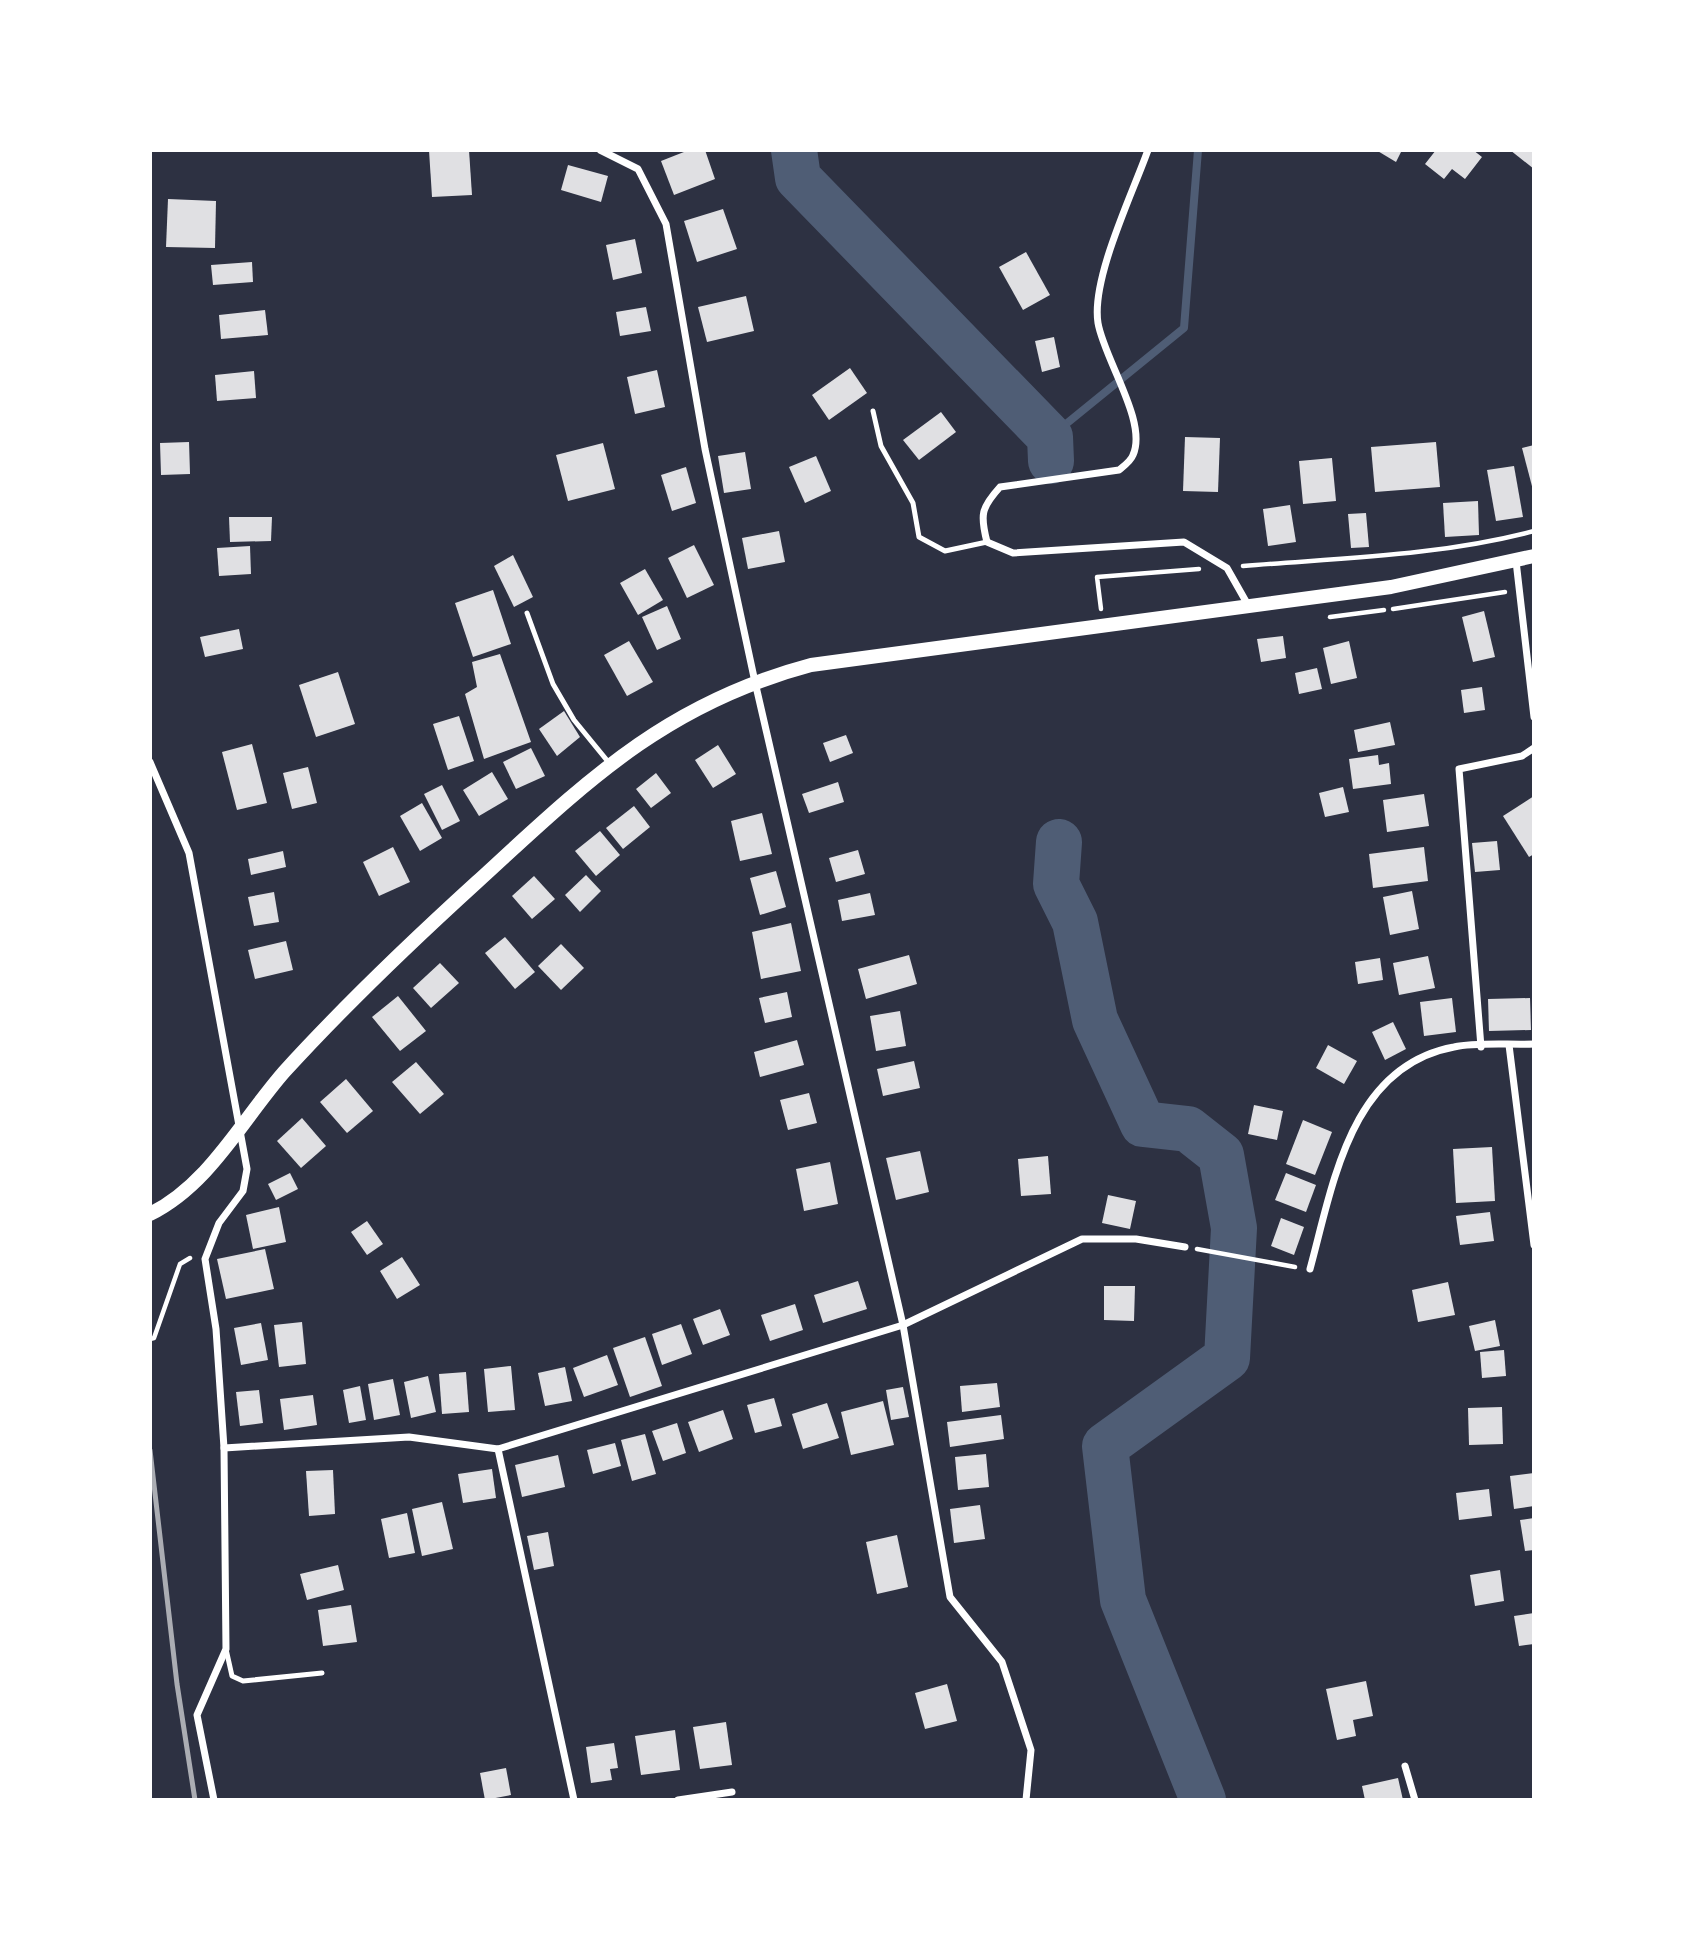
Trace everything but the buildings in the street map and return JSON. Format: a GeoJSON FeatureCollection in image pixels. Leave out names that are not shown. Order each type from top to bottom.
{"type":"FeatureCollection","features":[{"type":"Feature","properties":{"kind":"main road"},"geometry":{"type":"LineString","coordinates":[[150,1214],[188,1188],[282,1074],[354,998],[583,784],[649,735],[702,705],[755,682],[811,665],[1391,587],[1534,556]]}},
{"type":"Feature","properties":{"kind":"street"},"geometry":{"type":"LineString","coordinates":[[600,150],[638,169],[666,224],[705,449],[755,682],[903,1325],[950,1597],[1003,1662],[1031,1750],[1026,1800]]}},
{"type":"Feature","properties":{"kind":"street"},"geometry":{"type":"LineString","coordinates":[[1148,150],[1101,276],[1098,322],[1111,364],[1129,406],[1137,439],[1133,457],[1119,470],[1000,487],[987,501],[981,518],[987,542],[1013,553],[1184,542],[1227,568],[1248,605]]}},
{"type":"Feature","properties":{"kind":"street"},"geometry":{"type":"LineString","coordinates":[[1516,561],[1534,717]]}},
{"type":"Feature","properties":{"kind":"street"},"geometry":{"type":"LineString","coordinates":[[1481,1047],[1459,769],[1522,756],[1534,748]]}},
{"type":"Feature","properties":{"kind":"street"},"geometry":{"type":"LineString","coordinates":[[150,762],[189,853],[247,1169],[243,1191],[219,1223],[205,1259],[216,1329],[224,1448],[226,1649],[197,1715],[214,1800]]}},
{"type":"Feature","properties":{"kind":"street"},"geometry":{"type":"LineString","coordinates":[[1310,1269],[1347,1137],[1377,1090],[1421,1057],[1455,1046],[1534,1044]]}},
{"type":"Feature","properties":{"kind":"street"},"geometry":{"type":"LineString","coordinates":[[1509,1045],[1534,1245]]}},
{"type":"Feature","properties":{"kind":"street"},"geometry":{"type":"LineString","coordinates":[[224,1448],[409,1437],[498,1449],[903,1325],[1082,1238],[1136,1239],[1185,1247]]}},
{"type":"Feature","properties":{"kind":"street"},"geometry":{"type":"LineString","coordinates":[[498,1449],[574,1800]]}},
{"type":"Feature","properties":{"kind":"street"},"geometry":{"type":"LineString","coordinates":[[1405,1766],[1415,1800]]}},
{"type":"Feature","properties":{"kind":"street"},"geometry":{"type":"LineString","coordinates":[[678,1800],[732,1792]]}},
{"type":"Feature","properties":{"kind":"lane"},"geometry":{"type":"LineString","coordinates":[[873,411],[881,446],[913,503],[919,537],[945,551],[987,542]]}},
{"type":"Feature","properties":{"kind":"lane"},"geometry":{"type":"LineString","coordinates":[[527,613],[552,684],[574,720],[610,764]]}},
{"type":"Feature","properties":{"kind":"lane"},"geometry":{"type":"LineString","coordinates":[[226,1649],[232,1676],[243,1681],[322,1674]]}},
{"type":"Feature","properties":{"kind":"path"},"geometry":{"type":"LineString","coordinates":[[1103,625],[1097,577],[1227,568],[1452,546],[1534,531]]}},
{"type":"Feature","properties":{"kind":"path"},"geometry":{"type":"LineString","coordinates":[[150,1339],[153,1338],[180,1264],[210,1246]]}},
{"type":"Feature","properties":{"kind":"path"},"geometry":{"type":"LineString","coordinates":[[1185,1247],[1310,1269]]}},
{"type":"Feature","properties":{"kind":"waterway"},"geometry":{"type":"LineString","coordinates":[[794,150],[798,178],[1050,437],[1051,461]]}},
{"type":"Feature","properties":{"kind":"waterway"},"geometry":{"type":"LineString","coordinates":[[1050,437],[1184,328],[1198,150]]}},
{"type":"Feature","properties":{"kind":"waterway"},"geometry":{"type":"LineString","coordinates":[[1059,842],[1056,884],[1075,922],[1095,1020],[1143,1124],[1188,1129],[1221,1155],[1234,1228],[1227,1358],[1105,1446],[1123,1600],[1203,1800]]}},
{"type":"Feature","properties":{"kind":"railway"},"geometry":{"type":"LineString","coordinates":[[150,1450],[177,1684],[195,1800]]}}]}
